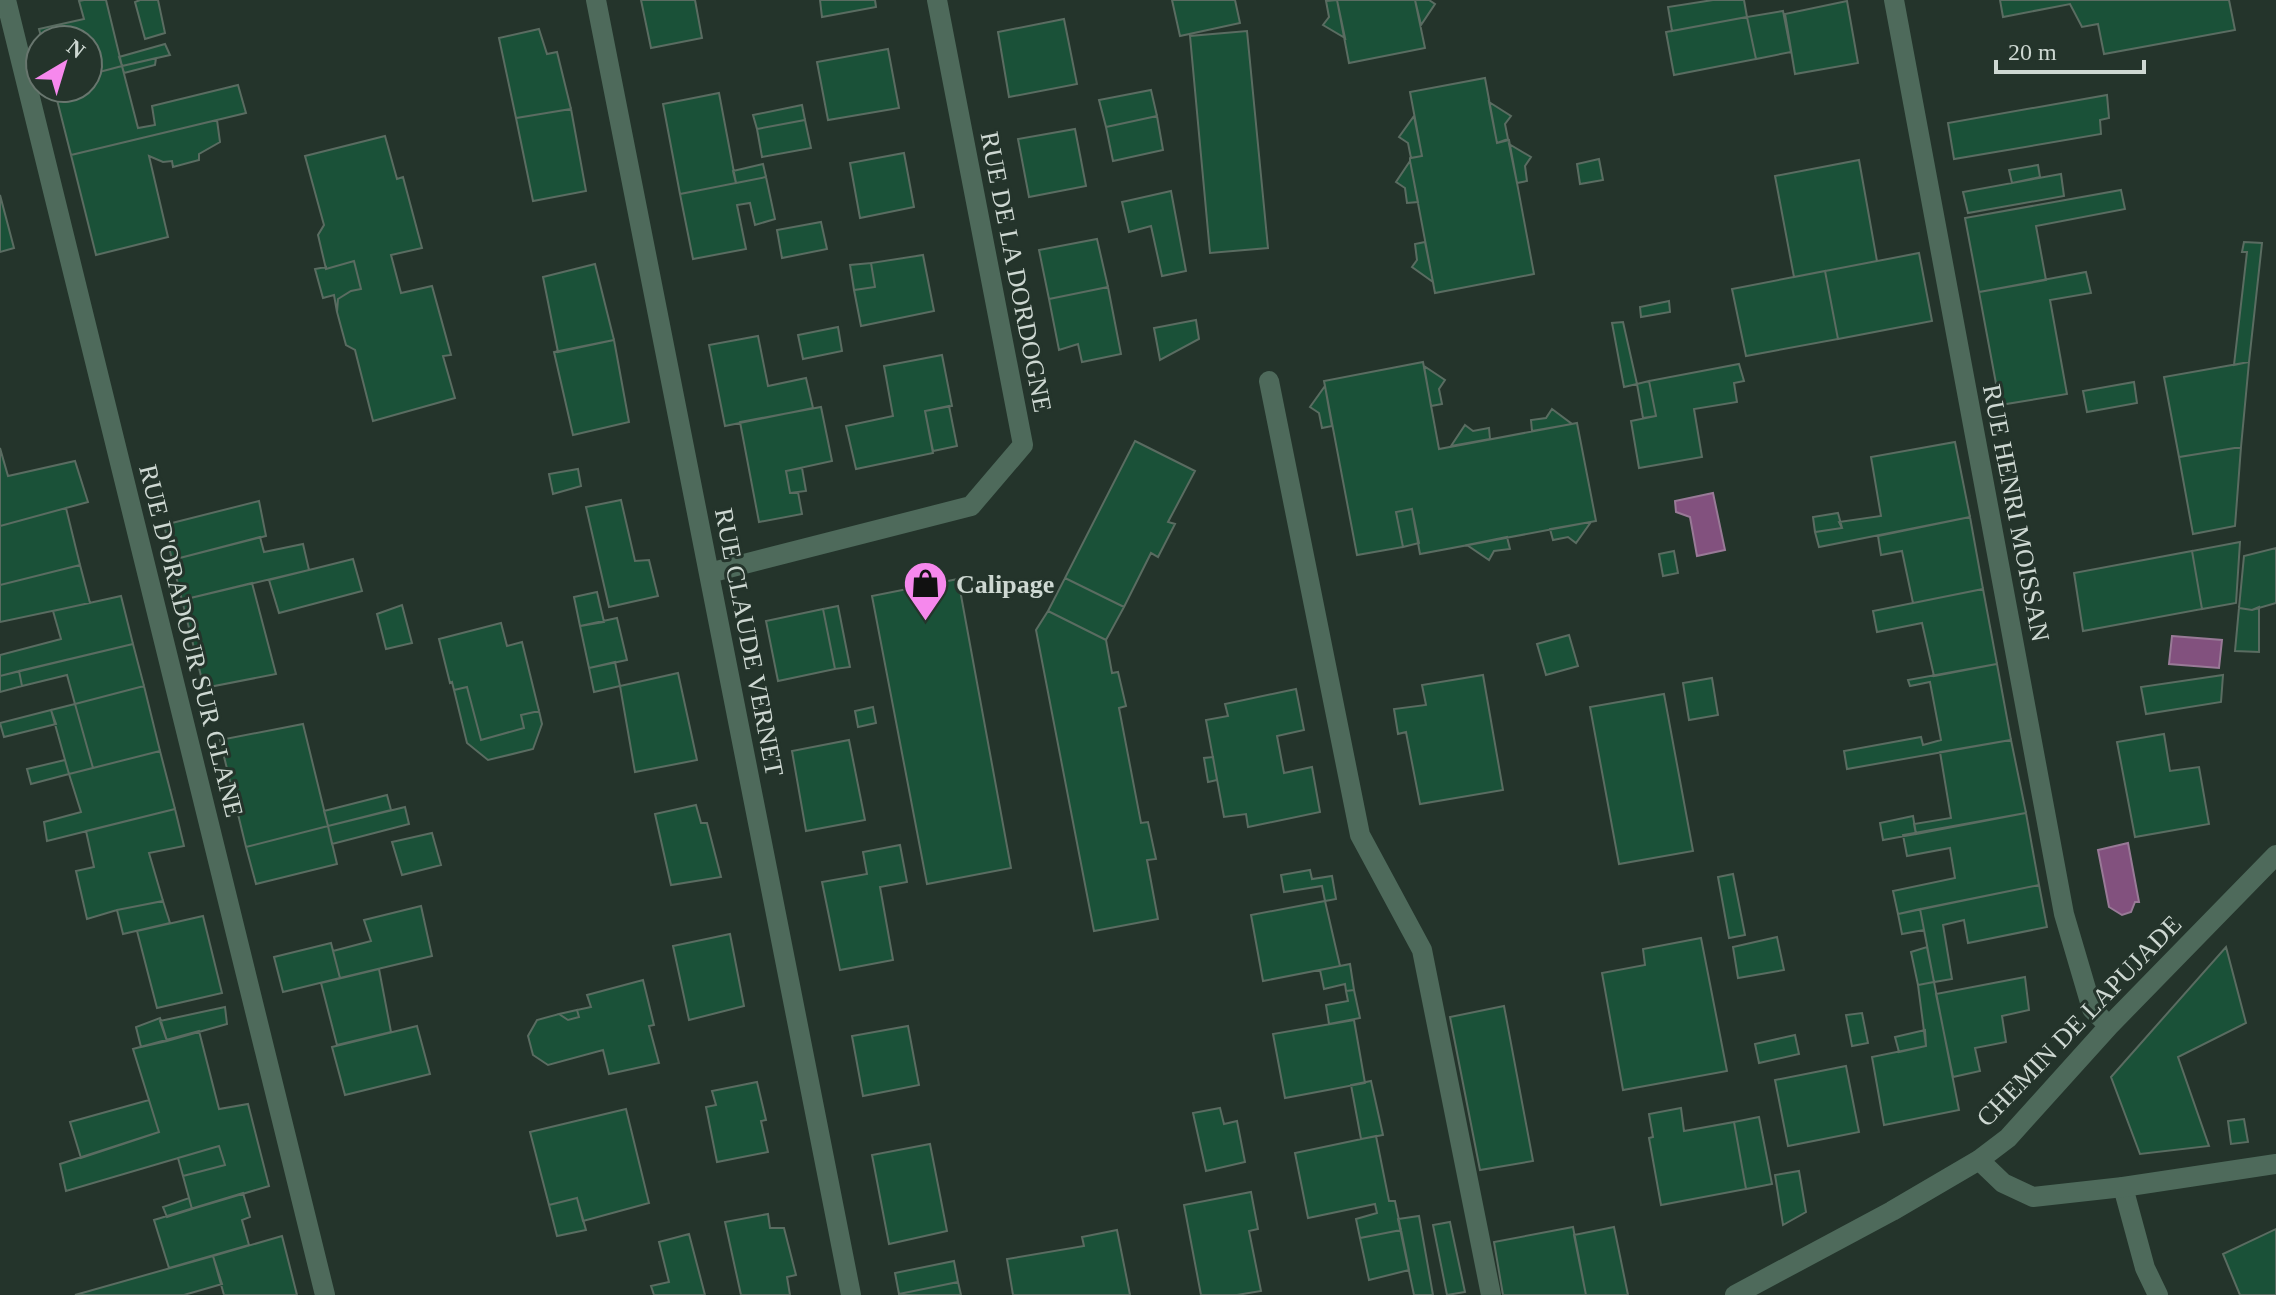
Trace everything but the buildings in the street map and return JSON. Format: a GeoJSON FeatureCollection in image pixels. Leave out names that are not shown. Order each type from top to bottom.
{"type":"FeatureCollection","features":[{"type":"Feature","properties":{"kind":"street","name":"RUE D'ORADOUR SUR GLANE"},"geometry":{"type":"LineString","coordinates":[[6,0],[325,1295]]}},
{"type":"Feature","properties":{"kind":"street","name":"RUE CLAUDE VERNET"},"geometry":{"type":"LineString","coordinates":[[596,0],[851,1295]]}},
{"type":"Feature","properties":{"kind":"street","name":"RUE DE LA DORDOGNE"},"geometry":{"type":"LineString","coordinates":[[709,573],[971,506],[1023,445],[937,0]]}},
{"type":"Feature","properties":{"kind":"street","name":"RUE HENRI MOISSAN"},"geometry":{"type":"LineString","coordinates":[[1894,0],[2064,914],[2092,1009],[2109,1026]]}},
{"type":"Feature","properties":{"kind":"street"},"geometry":{"type":"LineString","coordinates":[[1269,381],[1360,835],[1422,950],[1491,1295]]}},
{"type":"Feature","properties":{"kind":"street","name":"CHEMIN DE LAPUJADE"},"geometry":{"type":"LineString","coordinates":[[1735,1295],[1892,1211],[1979,1160],[2008,1138],[2109,1026],[2276,855]]}},
{"type":"Feature","properties":{"kind":"street"},"geometry":{"type":"LineString","coordinates":[[1979,1160],[2003,1183],[2033,1197],[2276,1164]]}},
{"type":"Feature","properties":{"kind":"street"},"geometry":{"type":"LineString","coordinates":[[2123,1187],[2145,1268],[2158,1295]]}},
{"type":"Feature","properties":{"kind":"shaded area"},"geometry":{"type":"Polygon","coordinates":[[[1713,493],[1725,550],[1697,556],[1690,517],[1676,512],[1675,501],[1713,493]]]}},
{"type":"Feature","properties":{"kind":"shaded area"},"geometry":{"type":"Polygon","coordinates":[[[2172,636],[2222,640],[2219,668],[2169,664],[2172,636]]]}},
{"type":"Feature","properties":{"kind":"shaded area"},"geometry":{"type":"Polygon","coordinates":[[[2128,843],[2139,902],[2135,902],[2131,912],[2122,915],[2109,907],[2098,850],[2128,843]]]}},
{"type":"Feature","properties":{"kind":"place","name":"Calipage"},"geometry":{"type":"Point","coordinates":[925,623]}}]}
